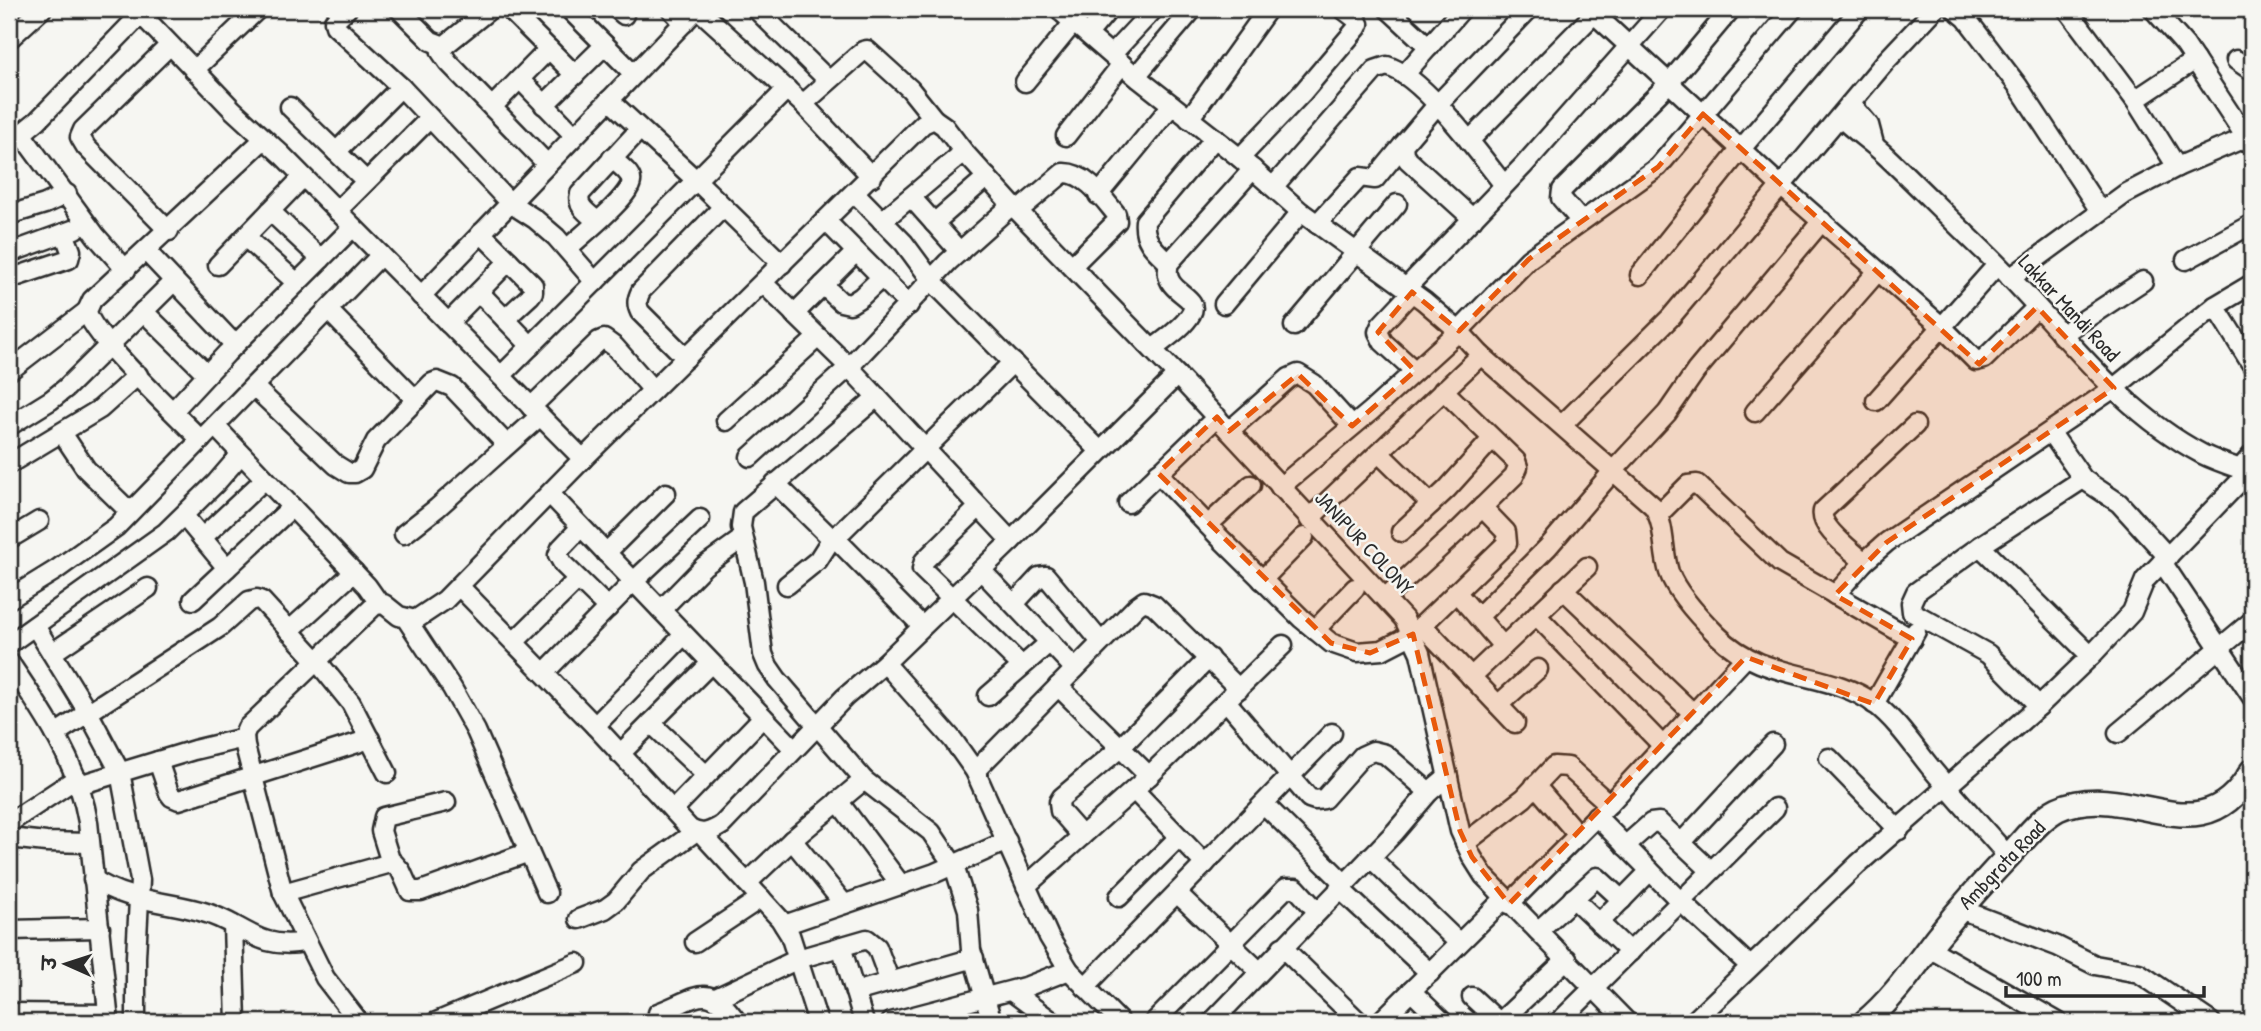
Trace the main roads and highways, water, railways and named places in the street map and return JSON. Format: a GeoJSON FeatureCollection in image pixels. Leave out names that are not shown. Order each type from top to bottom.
{"type":"FeatureCollection","features":[{"type":"Feature","properties":{"kind":"main road","name":"Ambgrota Road"},"geometry":{"type":"LineString","coordinates":[[1865,1022],[1898,990],[1960,908],[2056,810],[2087,801],[2122,803],[2183,816],[2199,815],[2217,809],[2233,796],[2252,771]]}}]}
